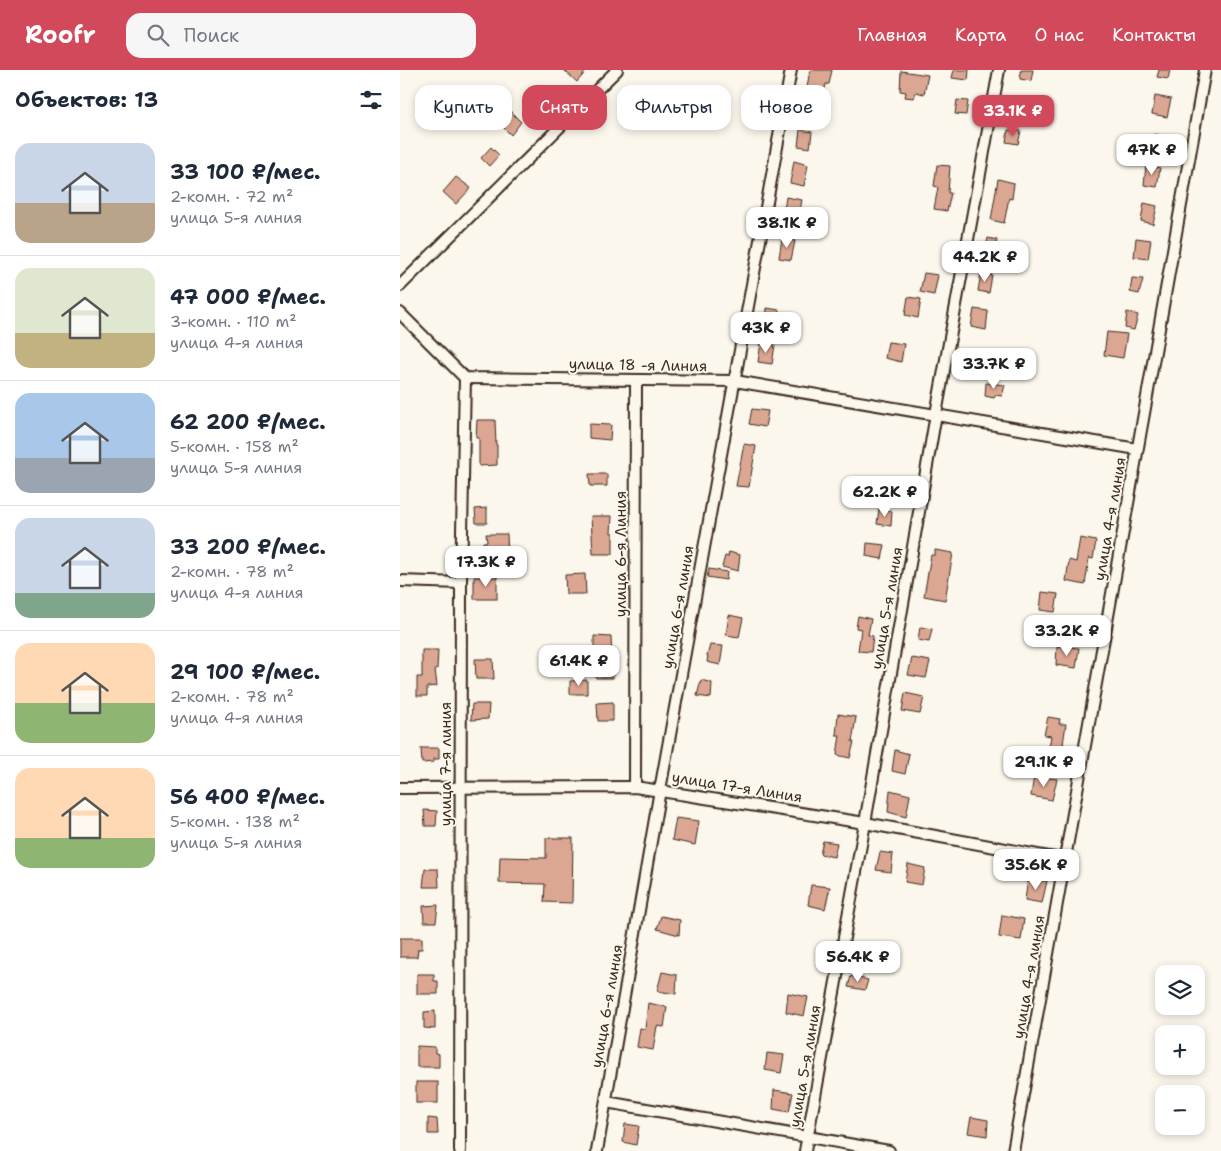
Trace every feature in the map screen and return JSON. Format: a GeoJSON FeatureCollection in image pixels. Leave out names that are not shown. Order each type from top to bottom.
{"type":"FeatureCollection","features":[{"type":"Feature","properties":{"kind":"street"},"geometry":{"type":"LineString","coordinates":[[400,286],[617,70]]}},
{"type":"Feature","properties":{"kind":"street","name":"улица 6-я линия"},"geometry":{"type":"LineString","coordinates":[[597,1151],[660,790],[792,70]]}},
{"type":"Feature","properties":{"kind":"street","name":"улица 5-я линия"},"geometry":{"type":"LineString","coordinates":[[805,1151],[998,70]]}},
{"type":"Feature","properties":{"kind":"street","name":"улица 4-я линия"},"geometry":{"type":"LineString","coordinates":[[1013,1151],[1205,70]]}},
{"type":"Feature","properties":{"kind":"street"},"geometry":{"type":"LineString","coordinates":[[400,313],[465,378]]}},
{"type":"Feature","properties":{"kind":"street","name":"улица 18 -я Линия"},"geometry":{"type":"LineString","coordinates":[[465,378],[735,381],[1138,449]]}},
{"type":"Feature","properties":{"kind":"street","name":"улица 7-я линия"},"geometry":{"type":"LineString","coordinates":[[460,1151],[461,583],[465,378]]}},
{"type":"Feature","properties":{"kind":"street","name":"улица 6-я Линия"},"geometry":{"type":"LineString","coordinates":[[635,786],[636,381]]}},
{"type":"Feature","properties":{"kind":"street"},"geometry":{"type":"LineString","coordinates":[[400,581],[461,583]]}},
{"type":"Feature","properties":{"kind":"street","name":"улица 17-я Линия"},"geometry":{"type":"LineString","coordinates":[[400,788],[635,786],[865,823],[1065,860]]}},
{"type":"Feature","properties":{"kind":"street"},"geometry":{"type":"LineString","coordinates":[[606,1102],[889,1151]]}},
{"type":"Feature","properties":{"kind":"building"},"geometry":{"type":"Polygon","coordinates":[[[564,70],[587,70],[577,82],[564,70]]]}},
{"type":"Feature","properties":{"kind":"building"},"geometry":{"type":"Polygon","coordinates":[[[810,70],[832,70],[829,84],[807,85],[810,70]]]}},
{"type":"Feature","properties":{"kind":"building"},"geometry":{"type":"Polygon","coordinates":[[[954,70],[969,70],[968,80],[952,78],[954,70]]]}},
{"type":"Feature","properties":{"kind":"building"},"geometry":{"type":"Polygon","coordinates":[[[1021,70],[1033,70],[1031,81],[1020,79],[1021,70]]]}},
{"type":"Feature","properties":{"kind":"building"},"geometry":{"type":"Polygon","coordinates":[[[1159,70],[1170,70],[1168,79],[1157,77],[1159,70]]]}},
{"type":"Feature","properties":{"kind":"building"},"geometry":{"type":"Polygon","coordinates":[[[901,71],[928,75],[924,94],[916,92],[914,98],[905,97],[906,92],[900,91],[901,71]]]}},
{"type":"Feature","properties":{"kind":"building"},"geometry":{"type":"Polygon","coordinates":[[[1155,96],[1171,99],[1167,117],[1152,114],[1155,96]]]}},
{"type":"Feature","properties":{"kind":"building"},"geometry":{"type":"Polygon","coordinates":[[[957,100],[968,101],[966,115],[955,114],[957,100]]]}},
{"type":"Feature","properties":{"kind":"building"},"geometry":{"type":"Polygon","coordinates":[[[512,113],[521,122],[511,135],[506,130],[512,130],[512,113]]]}},
{"type":"Feature","properties":{"kind":"building"},"geometry":{"type":"Polygon","coordinates":[[[800,130],[812,132],[810,148],[798,146],[800,130]]]}},
{"type":"Feature","properties":{"kind":"building"},"geometry":{"type":"Polygon","coordinates":[[[1008,130],[1021,131],[1018,144],[1006,142],[1008,130]]]}},
{"type":"Feature","properties":{"kind":"building"},"geometry":{"type":"Polygon","coordinates":[[[1154,134],[1164,136],[1162,151],[1152,149],[1154,134]]]}},
{"type":"Feature","properties":{"kind":"building"},"geometry":{"type":"Polygon","coordinates":[[[491,147],[499,155],[489,166],[481,158],[491,147]]]}},
{"type":"Feature","properties":{"kind":"building"},"geometry":{"type":"Polygon","coordinates":[[[794,161],[808,165],[804,186],[790,183],[794,161]]]}},
{"type":"Feature","properties":{"kind":"building"},"geometry":{"type":"Polygon","coordinates":[[[937,165],[950,166],[948,193],[951,193],[947,211],[934,209],[938,187],[934,186],[937,165]]]}},
{"type":"Feature","properties":{"kind":"building"},"geometry":{"type":"Polygon","coordinates":[[[1146,165],[1160,168],[1157,187],[1144,185],[1146,165]]]}},
{"type":"Feature","properties":{"kind":"building"},"geometry":{"type":"Polygon","coordinates":[[[456,177],[471,188],[456,204],[443,192],[456,177]]]}},
{"type":"Feature","properties":{"kind":"building"},"geometry":{"type":"Polygon","coordinates":[[[998,179],[1014,183],[1012,199],[1009,198],[1004,223],[991,220],[998,179]]]}},
{"type":"Feature","properties":{"kind":"building"},"geometry":{"type":"Polygon","coordinates":[[[786,197],[802,200],[798,220],[783,217],[786,197]]]}},
{"type":"Feature","properties":{"kind":"building"},"geometry":{"type":"Polygon","coordinates":[[[1144,203],[1157,206],[1153,224],[1141,221],[1144,203]]]}},
{"type":"Feature","properties":{"kind":"building"},"geometry":{"type":"Polygon","coordinates":[[[782,238],[795,241],[791,260],[779,258],[782,238]]]}},
{"type":"Feature","properties":{"kind":"building"},"geometry":{"type":"Polygon","coordinates":[[[988,238],[997,240],[993,255],[985,253],[988,238]]]}},
{"type":"Feature","properties":{"kind":"building"},"geometry":{"type":"Polygon","coordinates":[[[1136,238],[1151,240],[1148,259],[1134,257],[1136,238]]]}},
{"type":"Feature","properties":{"kind":"building"},"geometry":{"type":"Polygon","coordinates":[[[924,273],[938,275],[934,295],[920,292],[924,273]]]}},
{"type":"Feature","properties":{"kind":"building"},"geometry":{"type":"Polygon","coordinates":[[[981,273],[992,275],[989,293],[978,291],[981,273]]]}},
{"type":"Feature","properties":{"kind":"building"},"geometry":{"type":"Polygon","coordinates":[[[1132,278],[1143,279],[1139,294],[1130,292],[1132,278]]]}},
{"type":"Feature","properties":{"kind":"building"},"geometry":{"type":"Polygon","coordinates":[[[908,297],[921,299],[918,318],[905,315],[908,297]]]}},
{"type":"Feature","properties":{"kind":"building"},"geometry":{"type":"Polygon","coordinates":[[[767,308],[779,310],[777,328],[766,326],[767,308]]]}},
{"type":"Feature","properties":{"kind":"building"},"geometry":{"type":"Polygon","coordinates":[[[974,309],[988,311],[986,330],[971,327],[974,309]]]}},
{"type":"Feature","properties":{"kind":"building"},"geometry":{"type":"Polygon","coordinates":[[[1127,312],[1138,315],[1134,330],[1125,328],[1127,312]]]}},
{"type":"Feature","properties":{"kind":"building"},"geometry":{"type":"Polygon","coordinates":[[[1107,332],[1127,334],[1123,358],[1104,355],[1107,332]]]}},
{"type":"Feature","properties":{"kind":"building"},"geometry":{"type":"Polygon","coordinates":[[[888,342],[904,344],[901,362],[885,358],[888,342]]]}},
{"type":"Feature","properties":{"kind":"building"},"geometry":{"type":"Polygon","coordinates":[[[761,343],[775,345],[772,364],[758,362],[761,343]]]}},
{"type":"Feature","properties":{"kind":"building"},"geometry":{"type":"Polygon","coordinates":[[[986,383],[1005,385],[1002,396],[995,395],[994,398],[985,396],[986,383]]]}},
{"type":"Feature","properties":{"kind":"building"},"geometry":{"type":"Polygon","coordinates":[[[752,409],[768,411],[765,427],[749,424],[752,409]]]}},
{"type":"Feature","properties":{"kind":"building"},"geometry":{"type":"Polygon","coordinates":[[[477,420],[495,420],[497,465],[479,466],[479,438],[476,438],[477,420]]]}},
{"type":"Feature","properties":{"kind":"building"},"geometry":{"type":"Polygon","coordinates":[[[589,424],[611,425],[610,440],[589,438],[589,424]]]}},
{"type":"Feature","properties":{"kind":"building"},"geometry":{"type":"Polygon","coordinates":[[[744,444],[756,446],[749,487],[736,486],[744,444]]]}},
{"type":"Feature","properties":{"kind":"building"},"geometry":{"type":"Polygon","coordinates":[[[589,474],[607,474],[607,486],[590,486],[589,474]]]}},
{"type":"Feature","properties":{"kind":"building"},"geometry":{"type":"Polygon","coordinates":[[[487,508],[487,523],[476,523],[475,509],[487,508]]]}},
{"type":"Feature","properties":{"kind":"building"},"geometry":{"type":"Polygon","coordinates":[[[879,509],[892,511],[891,526],[877,524],[879,509]]]}},
{"type":"Feature","properties":{"kind":"building"},"geometry":{"type":"Polygon","coordinates":[[[591,516],[612,516],[613,554],[593,554],[591,516]]]}},
{"type":"Feature","properties":{"kind":"building"},"geometry":{"type":"Polygon","coordinates":[[[486,534],[507,534],[508,557],[487,558],[488,549],[484,550],[483,542],[487,542],[486,534]]]}},
{"type":"Feature","properties":{"kind":"building"},"geometry":{"type":"Polygon","coordinates":[[[1080,538],[1096,541],[1093,559],[1089,558],[1085,585],[1066,581],[1069,560],[1076,562],[1080,538]]]}},
{"type":"Feature","properties":{"kind":"building"},"geometry":{"type":"Polygon","coordinates":[[[867,543],[885,545],[882,559],[866,556],[867,543]]]}},
{"type":"Feature","properties":{"kind":"building"},"geometry":{"type":"Polygon","coordinates":[[[935,550],[953,553],[945,600],[924,596],[931,555],[935,555],[935,550]]]}},
{"type":"Feature","properties":{"kind":"building"},"geometry":{"type":"Polygon","coordinates":[[[729,552],[740,555],[738,571],[722,567],[725,556],[728,557],[729,552]]]}},
{"type":"Feature","properties":{"kind":"building"},"geometry":{"type":"Polygon","coordinates":[[[709,569],[727,572],[726,580],[707,577],[709,569]]]}},
{"type":"Feature","properties":{"kind":"building"},"geometry":{"type":"Polygon","coordinates":[[[585,574],[586,594],[566,594],[565,575],[585,574]]]}},
{"type":"Feature","properties":{"kind":"building"},"geometry":{"type":"Polygon","coordinates":[[[474,577],[497,577],[497,599],[474,599],[474,577]]]}},
{"type":"Feature","properties":{"kind":"building"},"geometry":{"type":"Polygon","coordinates":[[[1042,592],[1058,594],[1055,612],[1040,610],[1042,592]]]}},
{"type":"Feature","properties":{"kind":"building"},"geometry":{"type":"Polygon","coordinates":[[[729,615],[743,618],[739,637],[726,635],[729,615]]]}},
{"type":"Feature","properties":{"kind":"building"},"geometry":{"type":"Polygon","coordinates":[[[858,616],[871,619],[868,635],[873,636],[871,652],[858,651],[861,629],[856,628],[858,616]]]}},
{"type":"Feature","properties":{"kind":"building"},"geometry":{"type":"Polygon","coordinates":[[[920,627],[932,629],[929,642],[918,640],[920,627]]]}},
{"type":"Feature","properties":{"kind":"building"},"geometry":{"type":"Polygon","coordinates":[[[594,636],[611,637],[613,678],[596,678],[594,636]]]}},
{"type":"Feature","properties":{"kind":"building"},"geometry":{"type":"Polygon","coordinates":[[[710,645],[723,646],[720,665],[707,662],[710,645]]]}},
{"type":"Feature","properties":{"kind":"building"},"geometry":{"type":"Polygon","coordinates":[[[1057,646],[1079,648],[1076,668],[1056,665],[1057,646]]]}},
{"type":"Feature","properties":{"kind":"building"},"geometry":{"type":"Polygon","coordinates":[[[422,650],[438,650],[437,669],[435,669],[437,686],[427,687],[427,696],[417,696],[417,677],[422,677],[422,650]]]}},
{"type":"Feature","properties":{"kind":"building"},"geometry":{"type":"Polygon","coordinates":[[[912,658],[930,661],[926,678],[908,675],[912,658]]]}},
{"type":"Feature","properties":{"kind":"building"},"geometry":{"type":"Polygon","coordinates":[[[475,659],[493,659],[494,679],[476,679],[475,659]]]}},
{"type":"Feature","properties":{"kind":"building"},"geometry":{"type":"Polygon","coordinates":[[[587,680],[587,694],[570,694],[570,681],[587,680]]]}},
{"type":"Feature","properties":{"kind":"building"},"geometry":{"type":"Polygon","coordinates":[[[701,680],[712,683],[711,698],[697,696],[701,680]]]}},
{"type":"Feature","properties":{"kind":"building"},"geometry":{"type":"Polygon","coordinates":[[[905,693],[924,697],[920,714],[902,711],[905,693]]]}},
{"type":"Feature","properties":{"kind":"building"},"geometry":{"type":"Polygon","coordinates":[[[613,702],[613,721],[598,721],[597,703],[613,702]]]}},
{"type":"Feature","properties":{"kind":"building"},"geometry":{"type":"Polygon","coordinates":[[[472,704],[489,704],[488,719],[471,720],[472,704]]]}},
{"type":"Feature","properties":{"kind":"building"},"geometry":{"type":"Polygon","coordinates":[[[838,714],[856,717],[852,742],[854,742],[850,758],[837,755],[840,735],[836,735],[838,714]]]}},
{"type":"Feature","properties":{"kind":"building"},"geometry":{"type":"Polygon","coordinates":[[[1048,717],[1060,719],[1059,724],[1066,724],[1064,744],[1059,763],[1047,761],[1051,736],[1044,735],[1048,717]]]}},
{"type":"Feature","properties":{"kind":"building"},"geometry":{"type":"Polygon","coordinates":[[[421,748],[439,748],[439,759],[434,759],[434,762],[422,763],[421,748]]]}},
{"type":"Feature","properties":{"kind":"building"},"geometry":{"type":"Polygon","coordinates":[[[895,750],[909,754],[905,774],[892,771],[895,750]]]}},
{"type":"Feature","properties":{"kind":"building"},"geometry":{"type":"Polygon","coordinates":[[[1034,776],[1057,779],[1052,800],[1031,796],[1034,776]]]}},
{"type":"Feature","properties":{"kind":"building"},"geometry":{"type":"Polygon","coordinates":[[[890,790],[910,795],[906,817],[888,812],[890,790]]]}},
{"type":"Feature","properties":{"kind":"building"},"geometry":{"type":"Polygon","coordinates":[[[424,810],[437,811],[436,826],[425,826],[424,810]]]}},
{"type":"Feature","properties":{"kind":"building"},"geometry":{"type":"Polygon","coordinates":[[[676,818],[699,821],[695,845],[672,840],[676,818]]]}},
{"type":"Feature","properties":{"kind":"building"},"geometry":{"type":"Polygon","coordinates":[[[546,838],[573,838],[572,903],[544,902],[545,884],[499,883],[500,857],[546,858],[546,838]]]}},
{"type":"Feature","properties":{"kind":"building"},"geometry":{"type":"Polygon","coordinates":[[[823,841],[837,843],[834,857],[820,854],[823,841]]]}},
{"type":"Feature","properties":{"kind":"building"},"geometry":{"type":"Polygon","coordinates":[[[880,852],[893,854],[891,872],[876,870],[880,852]]]}},
{"type":"Feature","properties":{"kind":"building"},"geometry":{"type":"Polygon","coordinates":[[[908,864],[925,868],[922,885],[905,882],[908,864]]]}},
{"type":"Feature","properties":{"kind":"building"},"geometry":{"type":"Polygon","coordinates":[[[425,869],[438,869],[439,887],[423,887],[425,869]]]}},
{"type":"Feature","properties":{"kind":"building"},"geometry":{"type":"Polygon","coordinates":[[[1028,879],[1047,881],[1042,903],[1025,900],[1028,879]]]}},
{"type":"Feature","properties":{"kind":"building"},"geometry":{"type":"Polygon","coordinates":[[[811,885],[830,887],[825,909],[808,905],[811,885]]]}},
{"type":"Feature","properties":{"kind":"building"},"geometry":{"type":"Polygon","coordinates":[[[438,905],[436,922],[424,922],[423,906],[438,905]]]}},
{"type":"Feature","properties":{"kind":"building"},"geometry":{"type":"Polygon","coordinates":[[[1002,915],[1024,919],[1021,940],[999,937],[1002,915]]]}},
{"type":"Feature","properties":{"kind":"building"},"geometry":{"type":"Polygon","coordinates":[[[661,916],[680,920],[679,935],[657,929],[661,916]]]}},
{"type":"Feature","properties":{"kind":"building"},"geometry":{"type":"Polygon","coordinates":[[[400,938],[422,938],[422,949],[418,949],[417,957],[400,957],[400,938]]]}},
{"type":"Feature","properties":{"kind":"building"},"geometry":{"type":"Polygon","coordinates":[[[662,972],[677,975],[676,994],[657,991],[662,972]]]}},
{"type":"Feature","properties":{"kind":"building"},"geometry":{"type":"Polygon","coordinates":[[[417,974],[434,974],[434,981],[438,981],[438,994],[417,994],[417,974]]]}},
{"type":"Feature","properties":{"kind":"building"},"geometry":{"type":"Polygon","coordinates":[[[851,976],[868,980],[865,990],[848,987],[851,976]]]}},
{"type":"Feature","properties":{"kind":"building"},"geometry":{"type":"Polygon","coordinates":[[[788,993],[808,997],[804,1016],[786,1012],[788,993]]]}},
{"type":"Feature","properties":{"kind":"building"},"geometry":{"type":"Polygon","coordinates":[[[648,1003],[667,1007],[664,1027],[657,1026],[653,1050],[637,1047],[640,1028],[645,1029],[648,1003]]]}},
{"type":"Feature","properties":{"kind":"building"},"geometry":{"type":"Polygon","coordinates":[[[435,1011],[435,1029],[424,1028],[424,1012],[435,1011]]]}},
{"type":"Feature","properties":{"kind":"building"},"geometry":{"type":"Polygon","coordinates":[[[417,1046],[435,1047],[435,1053],[439,1054],[439,1067],[417,1067],[417,1046]]]}},
{"type":"Feature","properties":{"kind":"building"},"geometry":{"type":"Polygon","coordinates":[[[767,1053],[784,1055],[781,1073],[765,1070],[767,1053]]]}},
{"type":"Feature","properties":{"kind":"building"},"geometry":{"type":"Polygon","coordinates":[[[416,1082],[438,1082],[438,1103],[416,1103],[416,1082]]]}},
{"type":"Feature","properties":{"kind":"building"},"geometry":{"type":"Polygon","coordinates":[[[774,1090],[793,1093],[789,1112],[773,1109],[774,1090]]]}},
{"type":"Feature","properties":{"kind":"building"},"geometry":{"type":"Polygon","coordinates":[[[971,1117],[988,1120],[987,1136],[968,1133],[971,1117]]]}},
{"type":"Feature","properties":{"kind":"building"},"geometry":{"type":"Polygon","coordinates":[[[428,1118],[437,1119],[438,1134],[428,1134],[428,1118]]]}},
{"type":"Feature","properties":{"kind":"building"},"geometry":{"type":"Polygon","coordinates":[[[625,1124],[639,1126],[636,1145],[623,1142],[625,1124]]]}}]}
